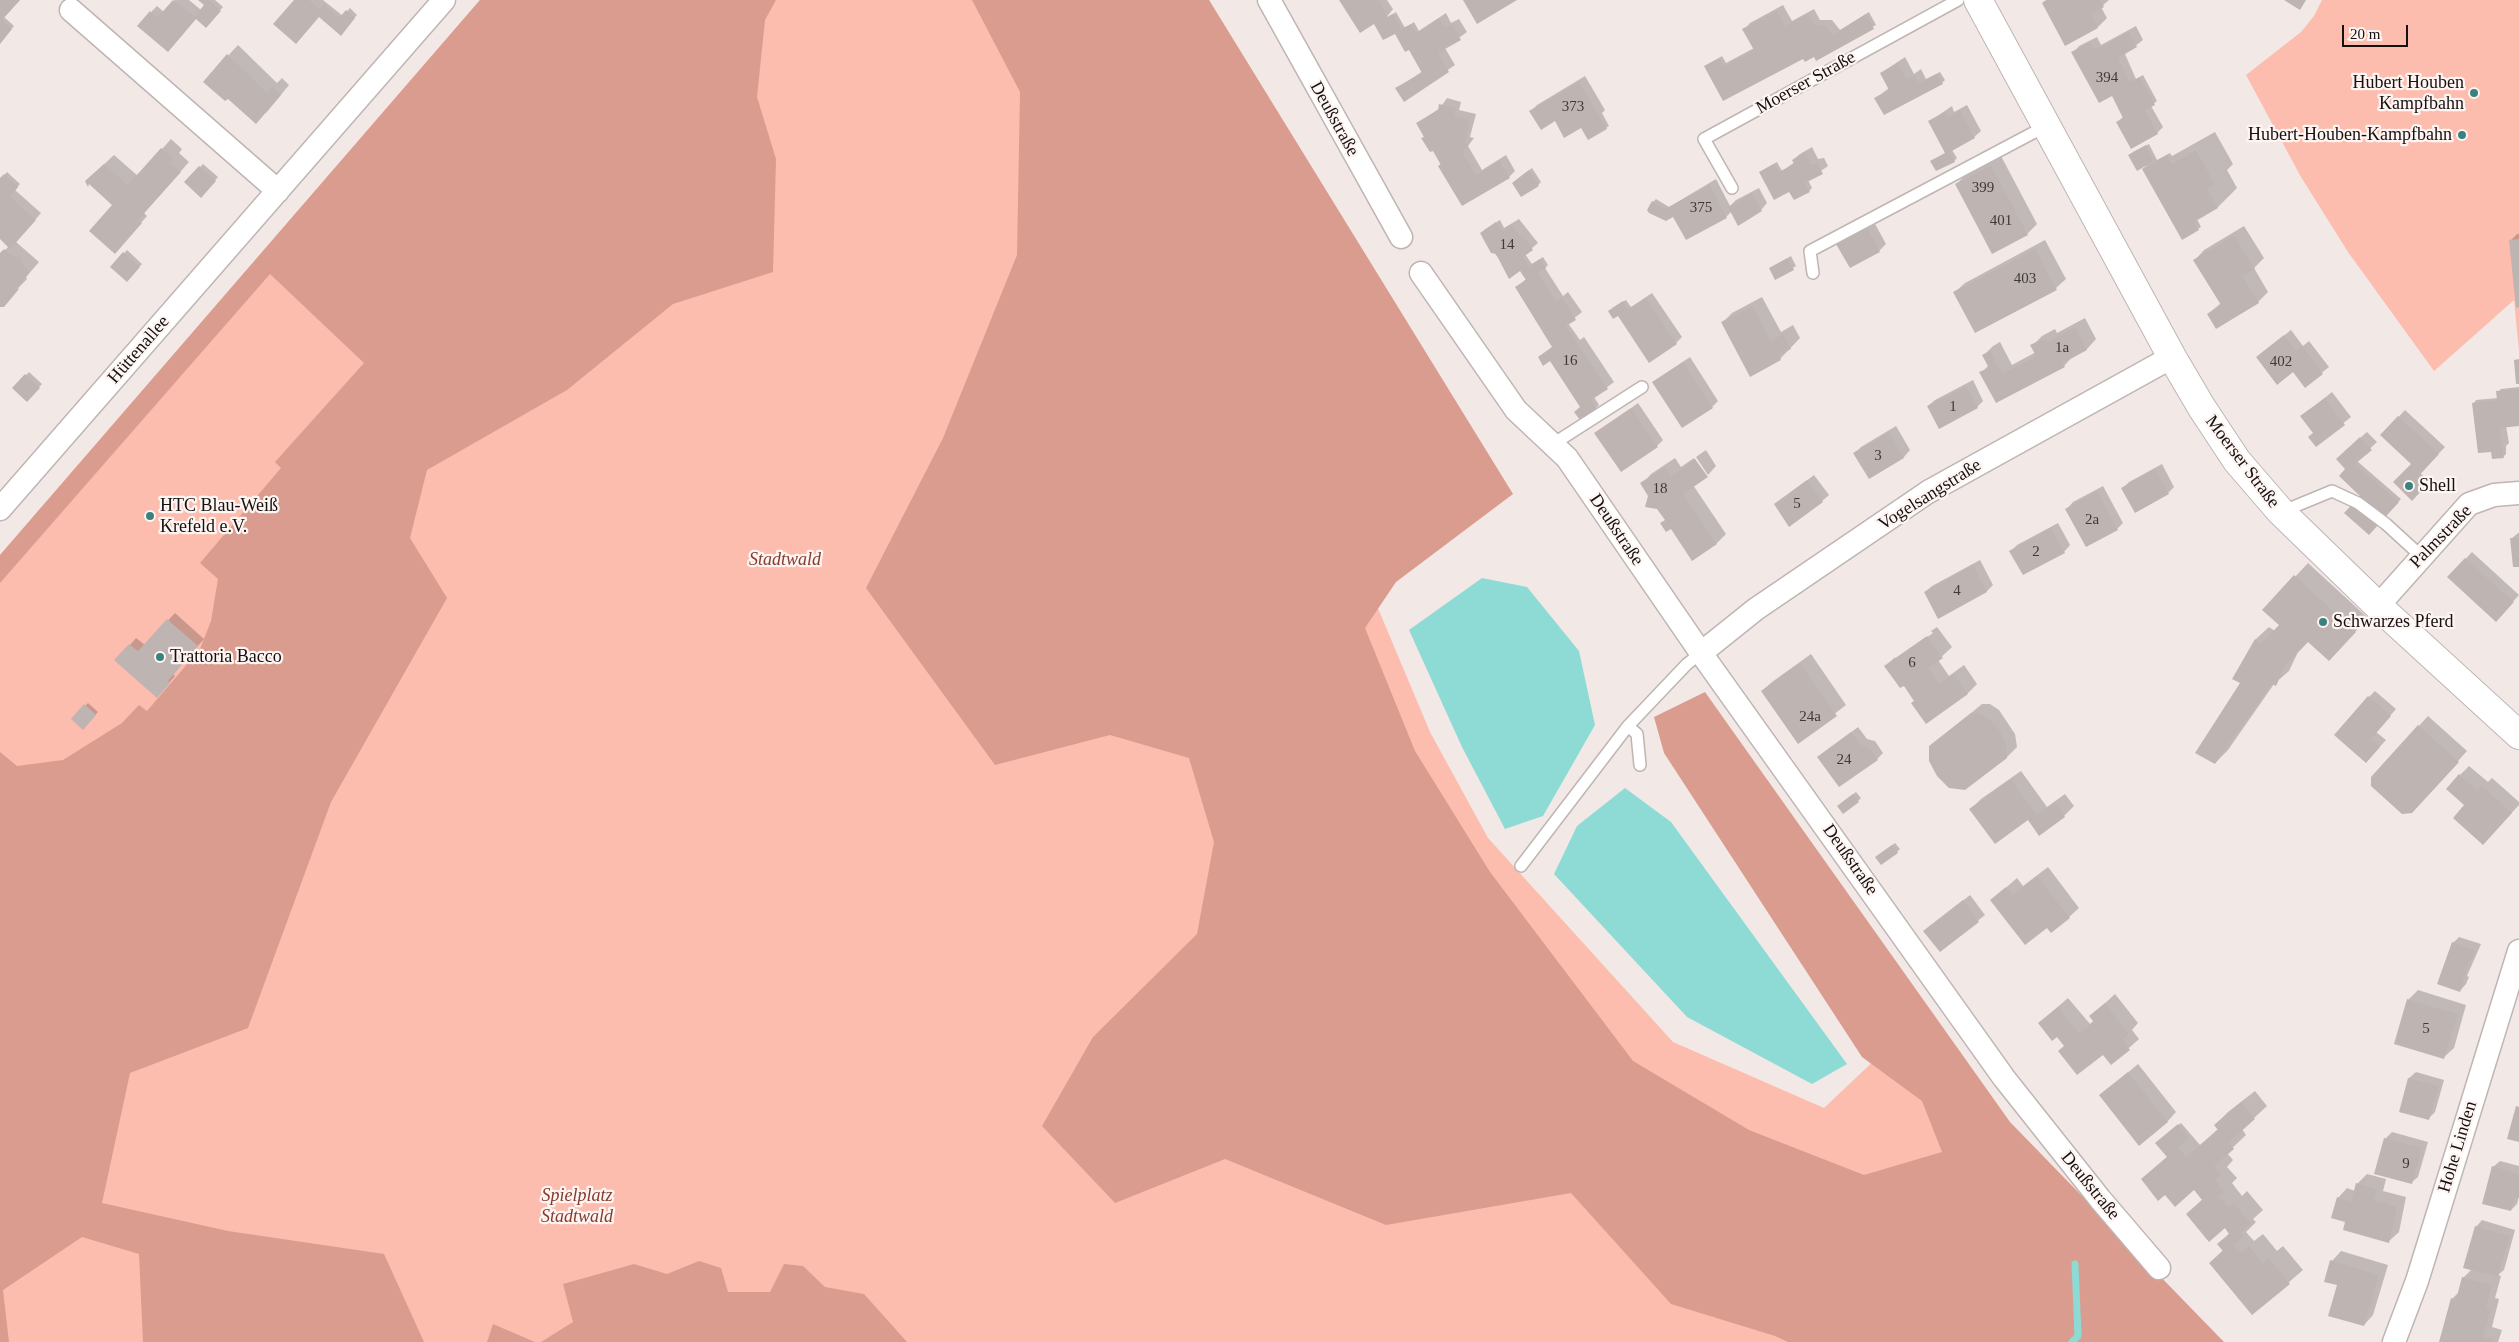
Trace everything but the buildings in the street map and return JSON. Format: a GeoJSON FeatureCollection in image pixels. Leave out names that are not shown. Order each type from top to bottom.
{"type":"FeatureCollection","features":[{"type":"Feature","properties":{"kind":"main road","name":"Moerser Straße"},"geometry":{"type":"LineString","coordinates":[[1978,0],[2172,357],[2202,408],[2237,461],[2281,512],[2378,606],[2519,735]]}},
{"type":"Feature","properties":{"kind":"street","name":"Hüttenallee"},"geometry":{"type":"LineString","coordinates":[[0,509],[444,0]]}},
{"type":"Feature","properties":{"kind":"street","name":"Deußstraße"},"geometry":{"type":"LineString","coordinates":[[1269,0],[1400,237]]}},
{"type":"Feature","properties":{"kind":"street"},"geometry":{"type":"LineString","coordinates":[[71,10],[278,191]]}},
{"type":"Feature","properties":{"kind":"street","name":"Deußstraße"},"geometry":{"type":"LineString","coordinates":[[1420,273],[1516,410],[1567,458],[1701,653],[2004,1078],[2100,1199],[2159,1268]]}},
{"type":"Feature","properties":{"kind":"street","name":"Vogelsangstraße"},"geometry":{"type":"LineString","coordinates":[[1701,653],[1756,609],[1928,492],[2172,357]]}},
{"type":"Feature","properties":{"kind":"street","name":"Palmstraße"},"geometry":{"type":"LineString","coordinates":[[2378,606],[2469,504],[2494,495],[2519,492]]}},
{"type":"Feature","properties":{"kind":"street","name":"Hohe Linden"},"geometry":{"type":"LineString","coordinates":[[2394,1342],[2417,1280],[2519,951]]}},
{"type":"Feature","properties":{"kind":"lane","name":"Moerser Straße"},"geometry":{"type":"LineString","coordinates":[[1732,188],[1704,139],[1958,0]]}},
{"type":"Feature","properties":{"kind":"lane"},"geometry":{"type":"LineString","coordinates":[[1813,274],[1810,251],[2046,126]]}},
{"type":"Feature","properties":{"kind":"lane"},"geometry":{"type":"LineString","coordinates":[[1553,444],[1642,387]]}},
{"type":"Feature","properties":{"kind":"lane"},"geometry":{"type":"LineString","coordinates":[[2281,512],[2332,491],[2358,504],[2386,524],[2421,556]]}},
{"type":"Feature","properties":{"kind":"lane"},"geometry":{"type":"LineString","coordinates":[[1521,866],[1628,726],[1687,664],[1701,653]]}},
{"type":"Feature","properties":{"kind":"lane"},"geometry":{"type":"LineString","coordinates":[[1628,726],[1637,734],[1640,765]]}},
{"type":"Feature","properties":{"kind":"green space","name":"Stadtwald"},"geometry":{"type":"Polygon","coordinates":[[[480,0],[1209,0],[1464,416],[1372,594],[1430,732],[1488,838],[1673,1042],[1824,1108],[1898,1038],[2159,1342],[0,1342],[0,555],[480,0]]]}},
{"type":"Feature","properties":{"kind":"green space"},"geometry":{"type":"Polygon","coordinates":[[[2322,0],[2519,0],[2519,351],[2514,300],[2434,371],[2348,252],[2301,177],[2246,75],[2301,32],[2314,16],[2322,0]]]}},
{"type":"Feature","properties":{"kind":"shaded area"},"geometry":{"type":"Polygon","coordinates":[[[480,0],[776,0],[765,20],[757,97],[776,159],[773,272],[673,304],[567,390],[427,470],[410,538],[447,598],[331,802],[248,1028],[130,1073],[102,1203],[228,1231],[384,1254],[424,1342],[143,1342],[139,1254],[82,1237],[3,1290],[9,1342],[0,1342],[0,752],[17,766],[63,760],[122,723],[139,705],[147,711],[200,649],[211,621],[218,579],[200,563],[281,468],[275,462],[364,363],[270,274],[0,583],[0,555],[480,0]]]}},
{"type":"Feature","properties":{"kind":"shaded area"},"geometry":{"type":"Polygon","coordinates":[[[972,0],[1209,0],[1513,494],[1396,582],[1365,628],[1415,751],[1490,872],[1633,1061],[1749,1130],[1864,1175],[1942,1152],[1922,1101],[1862,1057],[1664,753],[1654,717],[1705,692],[2010,1122],[2224,1342],[1788,1342],[1775,1336],[1671,1304],[1571,1193],[1386,1225],[1225,1159],[1115,1203],[1042,1126],[1093,1037],[1197,934],[1214,842],[1189,758],[1110,735],[995,765],[866,588],[943,438],[1017,255],[1020,92],[972,0]]]}},
{"type":"Feature","properties":{"kind":"shaded area"},"geometry":{"type":"Polygon","coordinates":[[[699,1261],[721,1268],[728,1292],[770,1292],[784,1264],[803,1266],[825,1287],[864,1294],[907,1342],[541,1342],[573,1322],[563,1284],[634,1264],[667,1274],[699,1261]]]}},
{"type":"Feature","properties":{"kind":"shaded area"},"geometry":{"type":"Polygon","coordinates":[[[493,1324],[535,1342],[487,1342],[493,1324]]]}},
{"type":"Feature","properties":{"kind":"water"},"geometry":{"type":"Polygon","coordinates":[[[1482,578],[1527,587],[1579,651],[1595,725],[1543,816],[1505,829],[1462,747],[1409,630],[1482,578]]]}},
{"type":"Feature","properties":{"kind":"water"},"geometry":{"type":"Polygon","coordinates":[[[1625,788],[1671,822],[1847,1064],[1812,1084],[1687,1017],[1554,874],[1577,826],[1625,788]]]}},
{"type":"Feature","properties":{"kind":"waterway"},"geometry":{"type":"LineString","coordinates":[[2072,1342],[2078,1336],[2075,1264]]}},
{"type":"Feature","properties":{"kind":"place","name":"Hubert Houben Kampfbahn"},"geometry":{"type":"Point","coordinates":[2474,93]}},
{"type":"Feature","properties":{"kind":"place","name":"Hubert-Houben-Kampfbahn"},"geometry":{"type":"Point","coordinates":[2462,135]}},
{"type":"Feature","properties":{"kind":"place","name":"Shell"},"geometry":{"type":"Point","coordinates":[2409,486]}},
{"type":"Feature","properties":{"kind":"place","name":"HTC Blau-Weiß Krefeld e.V."},"geometry":{"type":"Point","coordinates":[150,516]}},
{"type":"Feature","properties":{"kind":"place","name":"Schwarzes Pferd"},"geometry":{"type":"Point","coordinates":[2323,622]}},
{"type":"Feature","properties":{"kind":"place","name":"Trattoria Bacco"},"geometry":{"type":"Point","coordinates":[160,657]}},
{"type":"Feature","properties":{"kind":"park label","name":"Spielplatz Stadtwald"},"geometry":{"type":"Point","coordinates":[577,1206]}}]}
